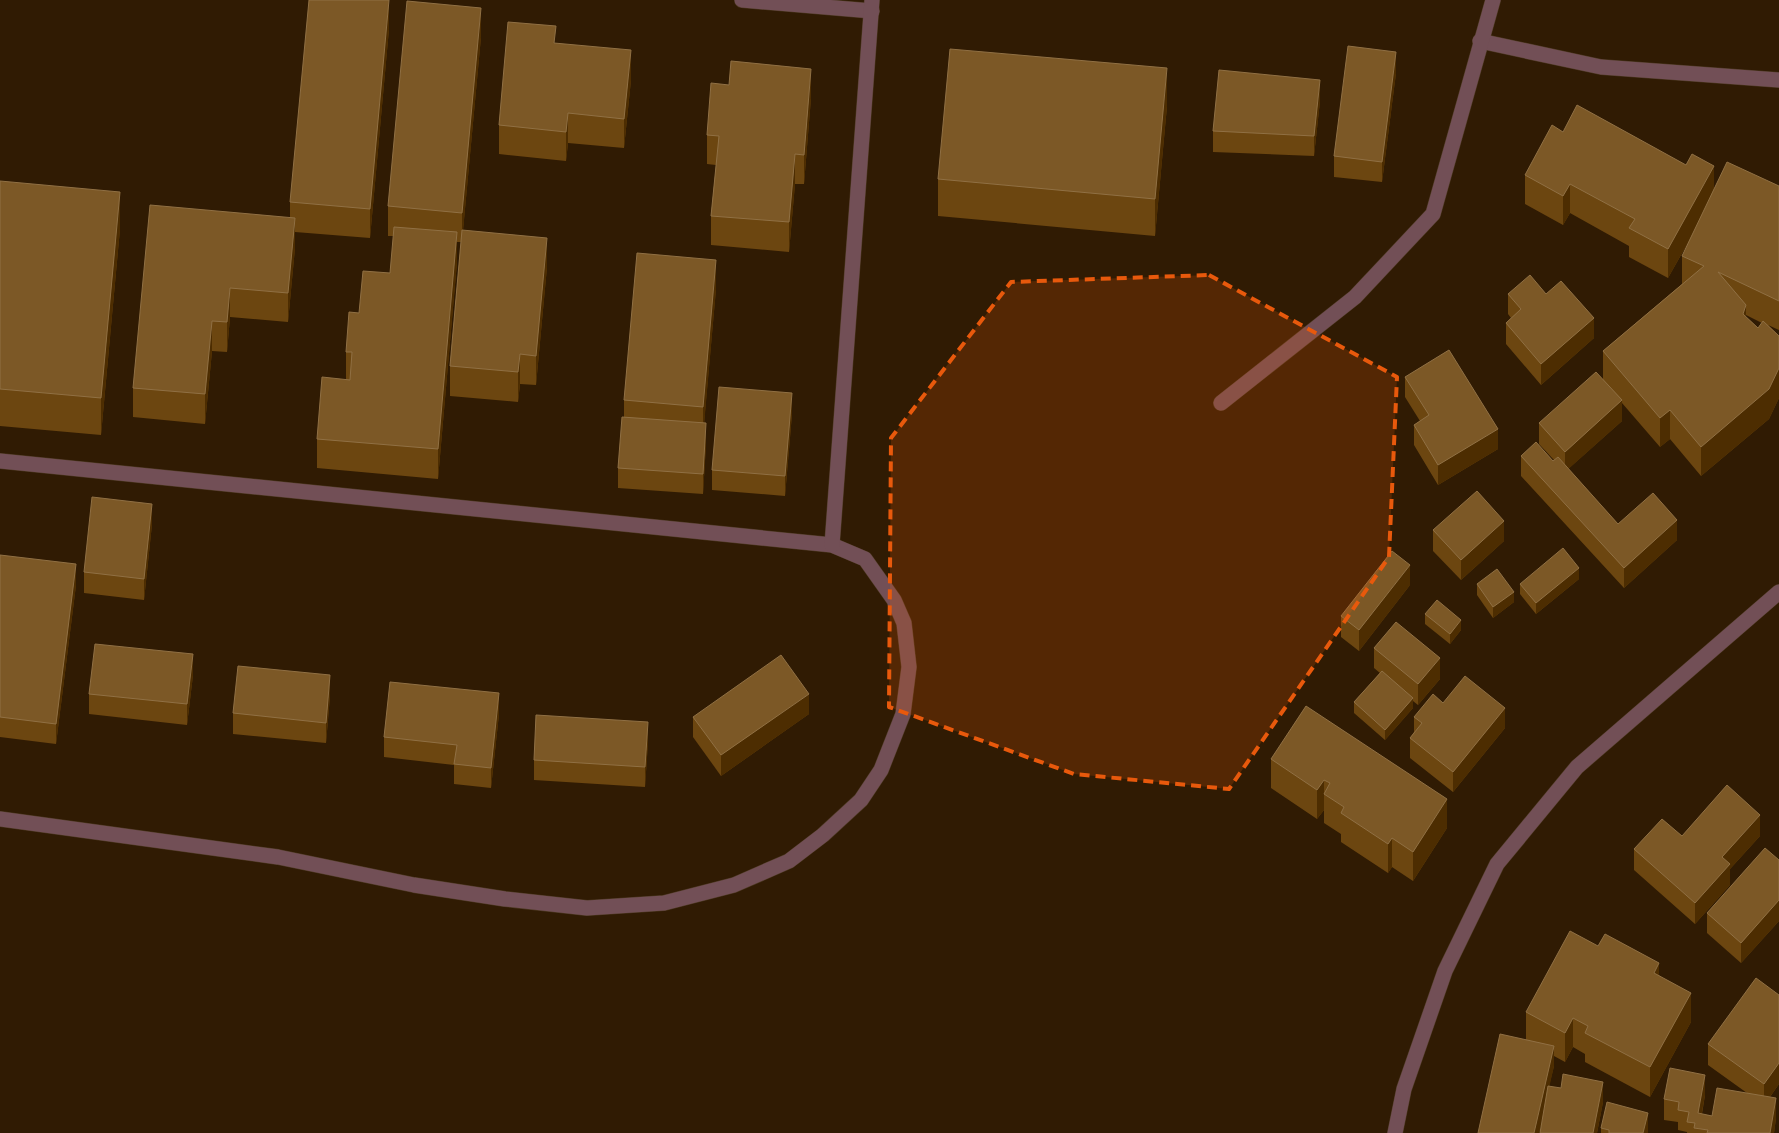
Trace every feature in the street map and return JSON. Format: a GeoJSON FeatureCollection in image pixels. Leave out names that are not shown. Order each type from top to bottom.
{"type":"FeatureCollection","features":[{"type":"Feature","properties":{"kind":"street"},"geometry":{"type":"LineString","coordinates":[[742,0],[872,5],[832,545]]}},
{"type":"Feature","properties":{"kind":"street"},"geometry":{"type":"LineString","coordinates":[[1221,403],[1355,297],[1433,214],[1493,0]]}},
{"type":"Feature","properties":{"kind":"street"},"geometry":{"type":"LineString","coordinates":[[1480,41],[1601,68],[1779,80]]}},
{"type":"Feature","properties":{"kind":"street"},"geometry":{"type":"LineString","coordinates":[[0,461],[832,545],[865,559],[894,600],[904,623],[909,667],[903,714],[881,770],[861,800],[823,835],[789,861],[734,884],[664,903],[587,908],[496,898],[414,885],[278,857],[0,819]]}},
{"type":"Feature","properties":{"kind":"street"},"geometry":{"type":"LineString","coordinates":[[1395,1133],[1404,1090],[1445,971],[1497,864],[1577,767],[1779,592]]}},
{"type":"Feature","properties":{"kind":"highlighted area"},"geometry":{"type":"Polygon","coordinates":[[[1209,275],[1397,377],[1389,557],[1229,789],[1074,774],[889,707],[891,438],[1011,282],[1209,275]]]}},
{"type":"Feature","properties":{"kind":"building"},"geometry":{"type":"Polygon","coordinates":[[[309,0],[389,0],[370,209],[290,202],[309,0]]]}},
{"type":"Feature","properties":{"kind":"building"},"geometry":{"type":"Polygon","coordinates":[[[407,1],[481,8],[462,213],[388,206],[407,1]]]}},
{"type":"Feature","properties":{"kind":"building"},"geometry":{"type":"Polygon","coordinates":[[[508,22],[556,26],[554,43],[631,50],[624,119],[568,113],[566,132],[499,125],[508,22]]]}},
{"type":"Feature","properties":{"kind":"building"},"geometry":{"type":"Polygon","coordinates":[[[1348,46],[1396,52],[1382,162],[1334,156],[1348,46]]]}},
{"type":"Feature","properties":{"kind":"building"},"geometry":{"type":"Polygon","coordinates":[[[950,49],[1167,68],[1155,199],[938,179],[950,49]]]}},
{"type":"Feature","properties":{"kind":"building"},"geometry":{"type":"Polygon","coordinates":[[[731,61],[811,69],[804,155],[795,154],[789,222],[711,216],[719,136],[707,135],[711,83],[729,85],[731,61]]]}},
{"type":"Feature","properties":{"kind":"building"},"geometry":{"type":"Polygon","coordinates":[[[1219,70],[1320,80],[1314,136],[1213,131],[1219,70]]]}},
{"type":"Feature","properties":{"kind":"building"},"geometry":{"type":"Polygon","coordinates":[[[1577,105],[1686,165],[1692,154],[1714,166],[1668,249],[1629,228],[1635,219],[1570,184],[1563,196],[1525,175],[1552,125],[1563,132],[1577,105]]]}},
{"type":"Feature","properties":{"kind":"building"},"geometry":{"type":"Polygon","coordinates":[[[1727,162],[1779,186],[1779,301],[1718,272],[1746,305],[1743,314],[1758,328],[1763,321],[1779,336],[1779,368],[1769,389],[1701,447],[1670,410],[1660,418],[1603,351],[1704,266],[1682,256],[1727,162]]]}},
{"type":"Feature","properties":{"kind":"building"},"geometry":{"type":"Polygon","coordinates":[[[0,181],[120,192],[101,398],[0,389],[0,181]]]}},
{"type":"Feature","properties":{"kind":"building"},"geometry":{"type":"Polygon","coordinates":[[[150,205],[295,218],[288,293],[230,288],[227,322],[212,321],[205,394],[133,388],[150,205]]]}},
{"type":"Feature","properties":{"kind":"building"},"geometry":{"type":"Polygon","coordinates":[[[394,227],[457,232],[438,449],[317,439],[322,377],[350,380],[352,352],[346,352],[349,312],[359,313],[363,271],[390,273],[394,227]]]}},
{"type":"Feature","properties":{"kind":"building"},"geometry":{"type":"Polygon","coordinates":[[[462,230],[547,238],[536,356],[520,354],[518,372],[450,366],[462,230]]]}},
{"type":"Feature","properties":{"kind":"building"},"geometry":{"type":"Polygon","coordinates":[[[637,253],[716,260],[703,407],[624,400],[637,253]]]}},
{"type":"Feature","properties":{"kind":"building"},"geometry":{"type":"Polygon","coordinates":[[[1530,275],[1546,294],[1561,281],[1594,318],[1541,364],[1506,323],[1521,309],[1508,294],[1530,275]]]}},
{"type":"Feature","properties":{"kind":"building"},"geometry":{"type":"Polygon","coordinates":[[[1449,350],[1498,429],[1438,465],[1414,425],[1429,415],[1405,377],[1449,350]]]}},
{"type":"Feature","properties":{"kind":"building"},"geometry":{"type":"Polygon","coordinates":[[[1596,372],[1622,400],[1565,452],[1539,423],[1596,372]]]}},
{"type":"Feature","properties":{"kind":"building"},"geometry":{"type":"Polygon","coordinates":[[[719,387],[792,393],[785,476],[712,470],[719,387]]]}},
{"type":"Feature","properties":{"kind":"building"},"geometry":{"type":"Polygon","coordinates":[[[622,417],[706,423],[703,474],[618,468],[622,417]]]}},
{"type":"Feature","properties":{"kind":"building"},"geometry":{"type":"Polygon","coordinates":[[[1536,442],[1553,461],[1558,457],[1618,524],[1653,493],[1677,520],[1624,568],[1521,456],[1536,442]]]}},
{"type":"Feature","properties":{"kind":"building"},"geometry":{"type":"Polygon","coordinates":[[[1477,491],[1504,521],[1461,560],[1433,530],[1477,491]]]}},
{"type":"Feature","properties":{"kind":"building"},"geometry":{"type":"Polygon","coordinates":[[[92,497],[152,504],[144,579],[84,572],[92,497]]]}},
{"type":"Feature","properties":{"kind":"building"},"geometry":{"type":"Polygon","coordinates":[[[1563,548],[1579,568],[1536,603],[1520,584],[1563,548]]]}},
{"type":"Feature","properties":{"kind":"building"},"geometry":{"type":"Polygon","coordinates":[[[1392,551],[1410,565],[1359,630],[1341,616],[1392,551]]]}},
{"type":"Feature","properties":{"kind":"building"},"geometry":{"type":"Polygon","coordinates":[[[0,555],[76,564],[56,724],[0,717],[0,555]]]}},
{"type":"Feature","properties":{"kind":"building"},"geometry":{"type":"Polygon","coordinates":[[[1497,569],[1514,592],[1493,607],[1477,584],[1497,569]]]}},
{"type":"Feature","properties":{"kind":"building"},"geometry":{"type":"Polygon","coordinates":[[[1437,600],[1461,620],[1450,634],[1425,614],[1437,600]]]}},
{"type":"Feature","properties":{"kind":"building"},"geometry":{"type":"Polygon","coordinates":[[[1396,622],[1440,658],[1418,684],[1374,648],[1396,622]]]}},
{"type":"Feature","properties":{"kind":"building"},"geometry":{"type":"Polygon","coordinates":[[[95,644],[193,654],[187,704],[89,694],[95,644]]]}},
{"type":"Feature","properties":{"kind":"building"},"geometry":{"type":"Polygon","coordinates":[[[781,655],[809,694],[721,755],[693,717],[781,655]]]}},
{"type":"Feature","properties":{"kind":"building"},"geometry":{"type":"Polygon","coordinates":[[[238,666],[330,675],[326,723],[233,713],[238,666]]]}},
{"type":"Feature","properties":{"kind":"building"},"geometry":{"type":"Polygon","coordinates":[[[1382,671],[1413,698],[1385,730],[1354,702],[1382,671]]]}},
{"type":"Feature","properties":{"kind":"building"},"geometry":{"type":"Polygon","coordinates":[[[1465,676],[1505,708],[1453,772],[1410,738],[1422,723],[1414,717],[1433,694],[1443,703],[1465,676]]]}},
{"type":"Feature","properties":{"kind":"building"},"geometry":{"type":"Polygon","coordinates":[[[390,682],[499,693],[491,768],[454,764],[457,745],[384,737],[390,682]]]}},
{"type":"Feature","properties":{"kind":"building"},"geometry":{"type":"Polygon","coordinates":[[[1306,706],[1447,799],[1413,852],[1392,838],[1388,844],[1341,813],[1344,807],[1324,794],[1330,783],[1324,780],[1317,790],[1271,759],[1306,706]]]}},
{"type":"Feature","properties":{"kind":"building"},"geometry":{"type":"Polygon","coordinates":[[[536,715],[648,722],[645,767],[534,760],[536,715]]]}},
{"type":"Feature","properties":{"kind":"building"},"geometry":{"type":"Polygon","coordinates":[[[1727,785],[1760,815],[1722,857],[1730,864],[1695,903],[1634,849],[1662,819],[1682,836],[1727,785]]]}},
{"type":"Feature","properties":{"kind":"building"},"geometry":{"type":"Polygon","coordinates":[[[1765,848],[1779,860],[1779,900],[1741,943],[1707,913],[1765,848]]]}},
{"type":"Feature","properties":{"kind":"building"},"geometry":{"type":"Polygon","coordinates":[[[1570,931],[1598,946],[1605,934],[1659,963],[1654,973],[1691,993],[1650,1067],[1585,1033],[1588,1026],[1573,1018],[1565,1033],[1526,1012],[1570,931]]]}},
{"type":"Feature","properties":{"kind":"building"},"geometry":{"type":"Polygon","coordinates":[[[1756,978],[1779,995],[1779,1063],[1764,1084],[1708,1044],[1756,978]]]}},
{"type":"Feature","properties":{"kind":"building"},"geometry":{"type":"Polygon","coordinates":[[[1500,1034],[1554,1046],[1534,1133],[1478,1133],[1500,1034]]]}},
{"type":"Feature","properties":{"kind":"building"},"geometry":{"type":"Polygon","coordinates":[[[1670,1068],[1705,1075],[1698,1113],[1712,1116],[1717,1088],[1776,1098],[1770,1133],[1707,1133],[1708,1130],[1694,1128],[1695,1123],[1687,1122],[1689,1112],[1678,1110],[1679,1102],[1664,1099],[1670,1068]]]}},
{"type":"Feature","properties":{"kind":"building"},"geometry":{"type":"Polygon","coordinates":[[[1563,1074],[1603,1082],[1593,1133],[1540,1133],[1548,1086],[1561,1088],[1563,1074]]]}},
{"type":"Feature","properties":{"kind":"building"},"geometry":{"type":"Polygon","coordinates":[[[1607,1102],[1648,1113],[1643,1133],[1609,1133],[1609,1130],[1601,1128],[1607,1102]]]}}]}
